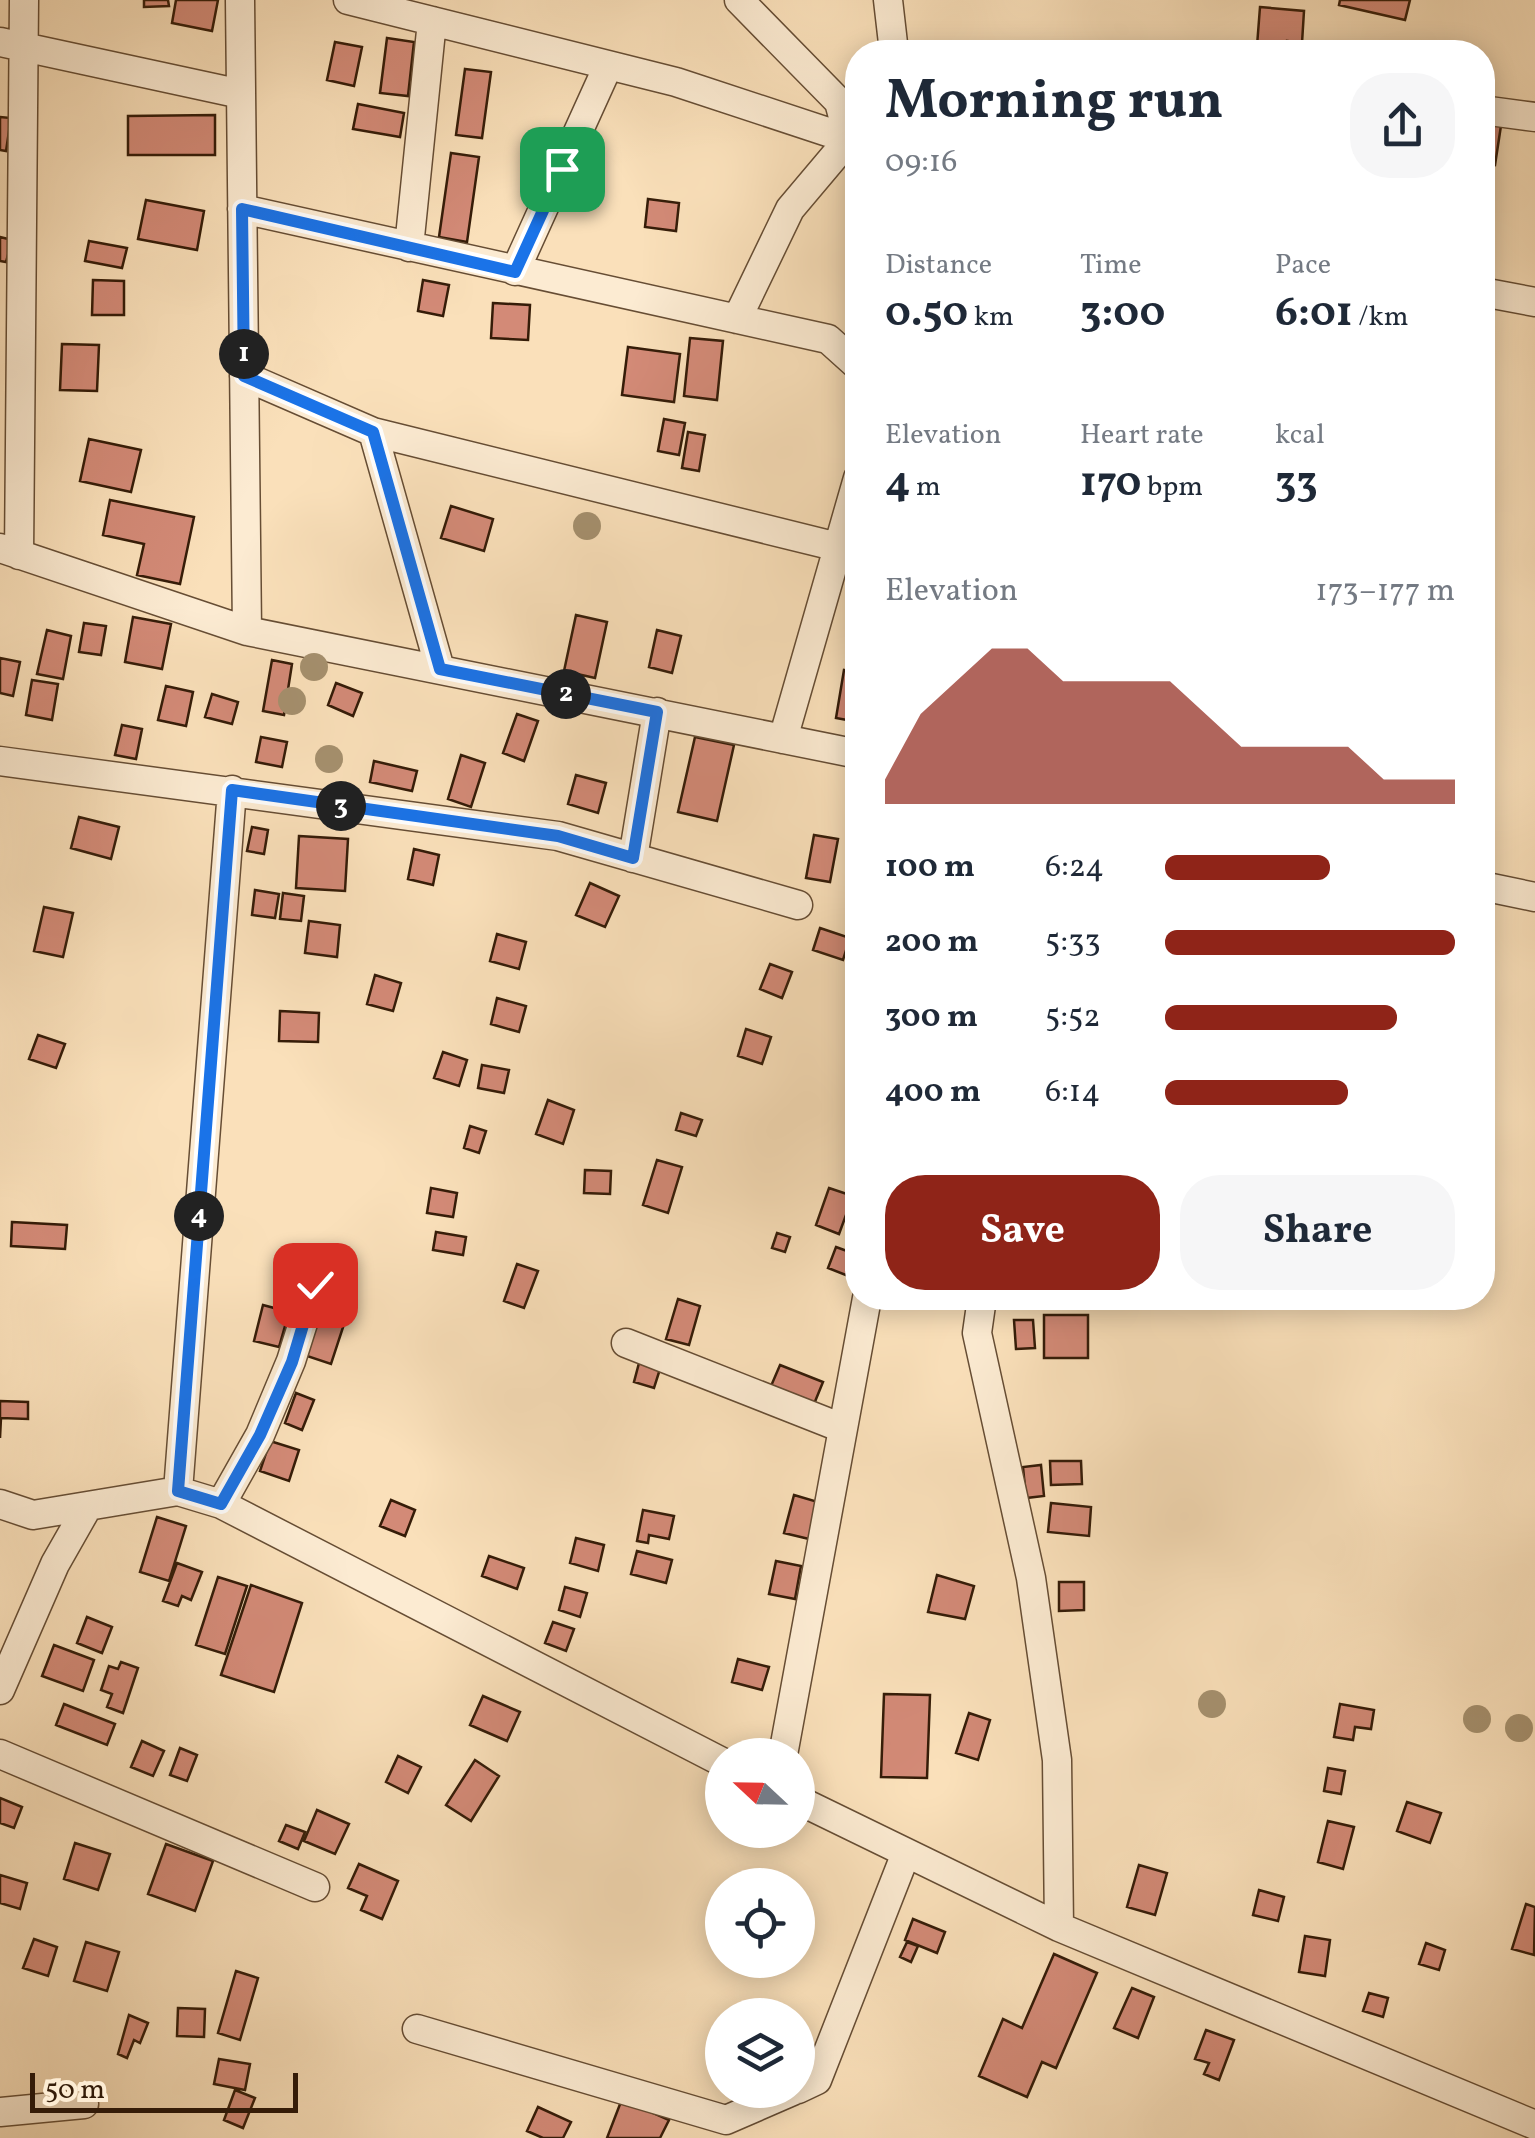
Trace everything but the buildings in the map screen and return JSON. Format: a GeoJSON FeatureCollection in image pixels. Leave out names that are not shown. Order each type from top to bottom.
{"type":"FeatureCollection","features":[{"type":"Feature","properties":{"kind":"street"},"geometry":{"type":"LineString","coordinates":[[24,0],[12,44],[9,551],[247,631],[845,751]]}},
{"type":"Feature","properties":{"kind":"street"},"geometry":{"type":"LineString","coordinates":[[240,0],[247,631]]}},
{"type":"Feature","properties":{"kind":"street"},"geometry":{"type":"LineString","coordinates":[[348,0],[676,82],[845,137]]}},
{"type":"Feature","properties":{"kind":"street"},"geometry":{"type":"LineString","coordinates":[[739,0],[839,102],[845,118]]}},
{"type":"Feature","properties":{"kind":"street"},"geometry":{"type":"LineString","coordinates":[[888,0],[893,40]]}},
{"type":"Feature","properties":{"kind":"street"},"geometry":{"type":"LineString","coordinates":[[409,248],[432,22]]}},
{"type":"Feature","properties":{"kind":"street"},"geometry":{"type":"LineString","coordinates":[[12,44],[241,94]]}},
{"type":"Feature","properties":{"kind":"street"},"geometry":{"type":"LineString","coordinates":[[515,272],[608,66]]}},
{"type":"Feature","properties":{"kind":"street"},"geometry":{"type":"LineString","coordinates":[[1495,112],[1535,117]]}},
{"type":"Feature","properties":{"kind":"street"},"geometry":{"type":"LineString","coordinates":[[737,319],[790,209],[845,149]]}},
{"type":"Feature","properties":{"kind":"street"},"geometry":{"type":"LineString","coordinates":[[242,209],[828,339],[845,355]]}},
{"type":"Feature","properties":{"kind":"street"},"geometry":{"type":"LineString","coordinates":[[1495,294],[1535,302]]}},
{"type":"Feature","properties":{"kind":"street"},"geometry":{"type":"LineString","coordinates":[[244,376],[373,432],[845,546]]}},
{"type":"Feature","properties":{"kind":"street"},"geometry":{"type":"LineString","coordinates":[[373,432],[440,669]]}},
{"type":"Feature","properties":{"kind":"street"},"geometry":{"type":"LineString","coordinates":[[783,739],[845,556]]}},
{"type":"Feature","properties":{"kind":"street"},"geometry":{"type":"LineString","coordinates":[[633,858],[657,712]]}},
{"type":"Feature","properties":{"kind":"street"},"geometry":{"type":"LineString","coordinates":[[0,761],[558,836],[798,905]]}},
{"type":"Feature","properties":{"kind":"street"},"geometry":{"type":"LineString","coordinates":[[178,1491],[232,790]]}},
{"type":"Feature","properties":{"kind":"street"},"geometry":{"type":"LineString","coordinates":[[1495,889],[1535,897]]}},
{"type":"Feature","properties":{"kind":"street"},"geometry":{"type":"LineString","coordinates":[[221,1504],[260,1435],[292,1362],[315,1285]]}},
{"type":"Feature","properties":{"kind":"street"},"geometry":{"type":"LineString","coordinates":[[786,1738],[865,1310]]}},
{"type":"Feature","properties":{"kind":"street"},"geometry":{"type":"LineString","coordinates":[[980,1310],[977,1332],[1031,1578],[1057,1760],[1059,1927]]}},
{"type":"Feature","properties":{"kind":"street"},"geometry":{"type":"LineString","coordinates":[[626,1343],[842,1428]]}},
{"type":"Feature","properties":{"kind":"street"},"geometry":{"type":"LineString","coordinates":[[0,1504],[33,1515],[178,1491],[221,1504],[705,1753]]}},
{"type":"Feature","properties":{"kind":"street"},"geometry":{"type":"LineString","coordinates":[[0,1690],[55,1564],[88,1506]]}},
{"type":"Feature","properties":{"kind":"street"},"geometry":{"type":"LineString","coordinates":[[0,1754],[315,1888]]}},
{"type":"Feature","properties":{"kind":"street"},"geometry":{"type":"LineString","coordinates":[[815,1808],[1059,1927],[1535,2125]]}},
{"type":"Feature","properties":{"kind":"street"},"geometry":{"type":"LineString","coordinates":[[815,2081],[906,1853]]}},
{"type":"Feature","properties":{"kind":"street"},"geometry":{"type":"LineString","coordinates":[[417,2028],[726,2120],[754,2108]]}},
{"type":"Feature","properties":{"kind":"street"},"geometry":{"type":"LineString","coordinates":[[0,2112],[84,2104]]}},
{"type":"Feature","properties":{"kind":"route"},"geometry":{"type":"LineString","coordinates":[[315,1285],[292,1362],[260,1435],[221,1504],[178,1491],[232,790],[558,836],[633,858],[657,712],[440,669],[373,432],[244,376],[242,209],[515,272],[562,169]]}}]}
